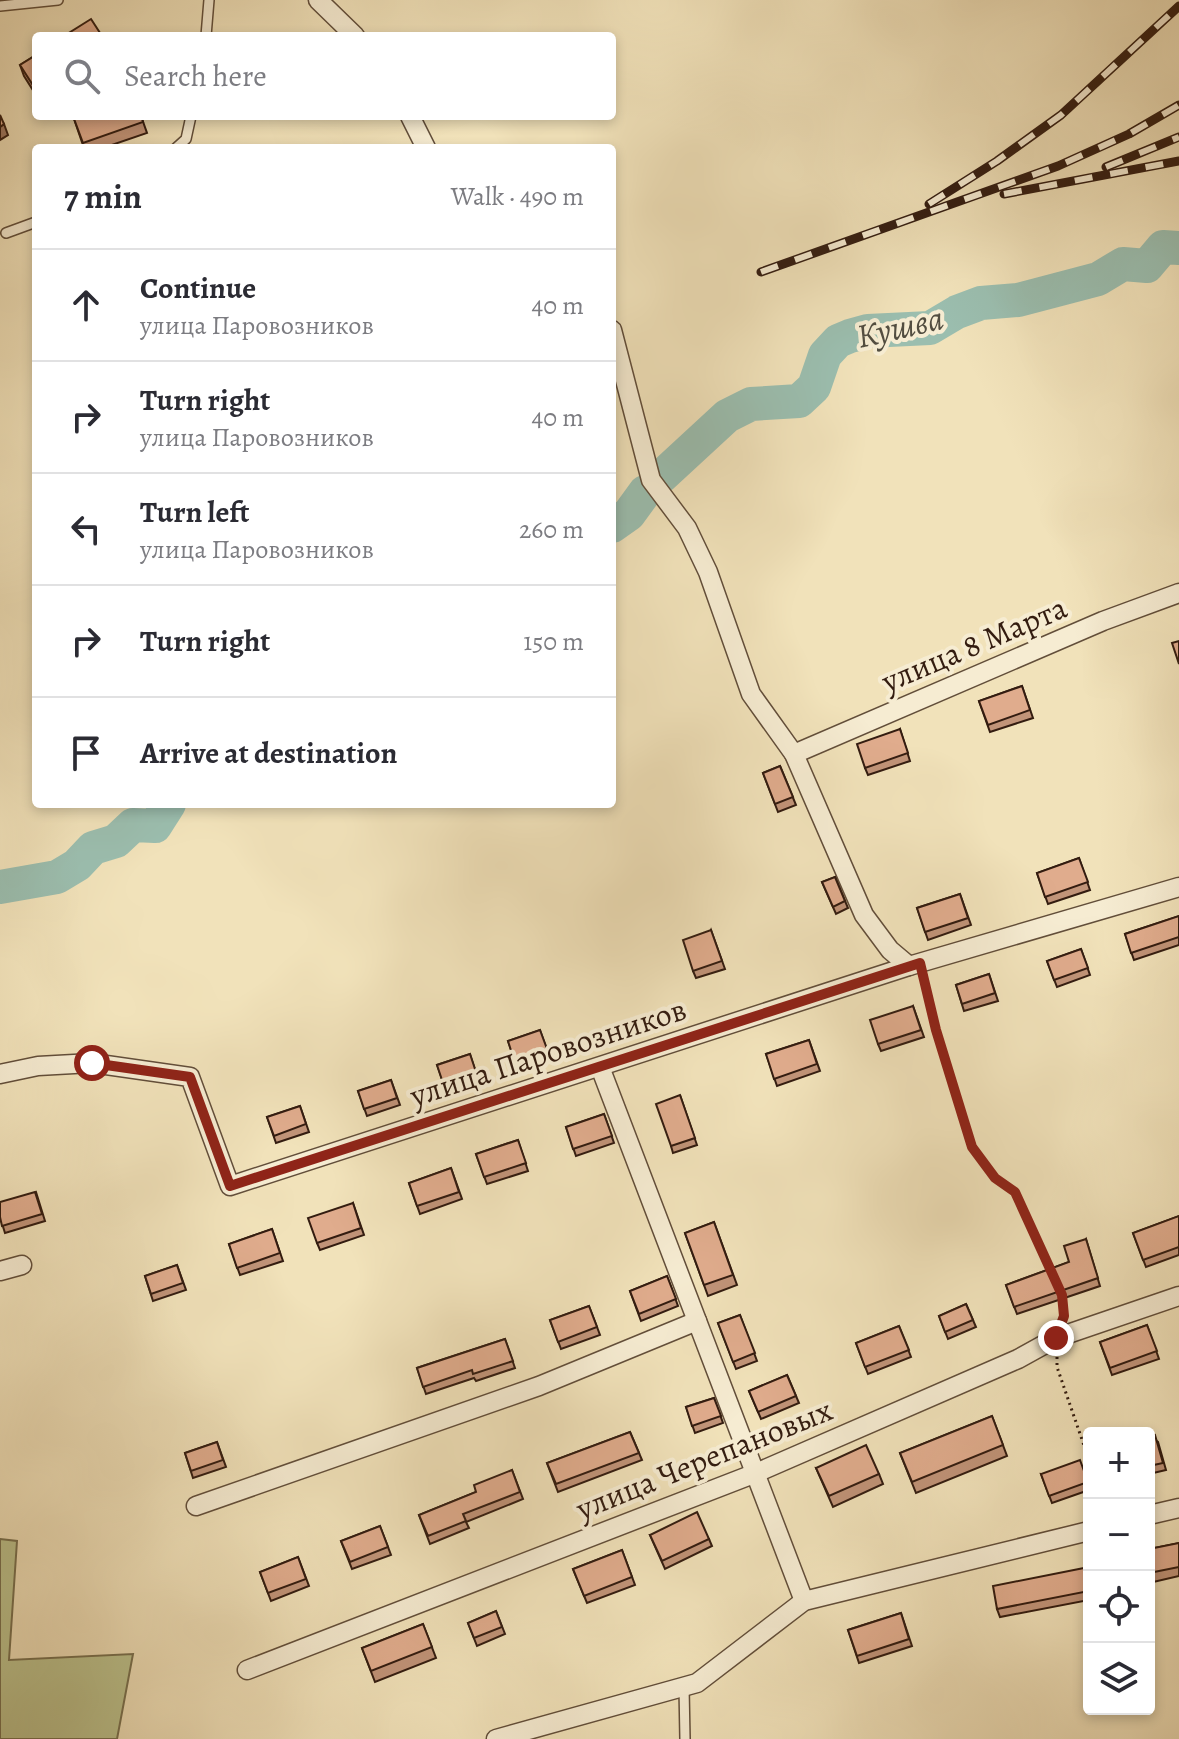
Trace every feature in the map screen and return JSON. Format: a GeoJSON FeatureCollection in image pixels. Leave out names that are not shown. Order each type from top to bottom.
{"type":"FeatureCollection","features":[{"type":"Feature","properties":{"kind":"street"},"geometry":{"type":"LineString","coordinates":[[318,0],[351,32]]}},
{"type":"Feature","properties":{"kind":"street"},"geometry":{"type":"LineString","coordinates":[[412,120],[424,144]]}},
{"type":"Feature","properties":{"kind":"street"},"geometry":{"type":"LineString","coordinates":[[616,345],[651,480],[687,528],[708,572],[751,694],[794,754],[864,915],[890,950],[915,965]]}},
{"type":"Feature","properties":{"kind":"street","name":"улица 8 Марта"},"geometry":{"type":"LineString","coordinates":[[794,754],[1103,621],[1179,593]]}},
{"type":"Feature","properties":{"kind":"street","name":"улица Паровозников"},"geometry":{"type":"LineString","coordinates":[[0,1074],[38,1066],[92,1063],[190,1077],[230,1186],[915,965],[1179,887]]}},
{"type":"Feature","properties":{"kind":"street"},"geometry":{"type":"LineString","coordinates":[[600,1067],[804,1601]]}},
{"type":"Feature","properties":{"kind":"street"},"geometry":{"type":"LineString","coordinates":[[0,1271],[22,1265]]}},
{"type":"Feature","properties":{"kind":"street","name":"улица Черепановых"},"geometry":{"type":"LineString","coordinates":[[247,1670],[756,1473],[1018,1359],[1056,1338],[1179,1296]]}},
{"type":"Feature","properties":{"kind":"street"},"geometry":{"type":"LineString","coordinates":[[196,1506],[539,1386],[697,1321]]}},
{"type":"Feature","properties":{"kind":"street"},"geometry":{"type":"LineString","coordinates":[[1155,1514],[1179,1508]]}},
{"type":"Feature","properties":{"kind":"street"},"geometry":{"type":"LineString","coordinates":[[496,1739],[697,1683],[804,1601],[1083,1532]]}},
{"type":"Feature","properties":{"kind":"lane"},"geometry":{"type":"LineString","coordinates":[[0,6],[58,0]]}},
{"type":"Feature","properties":{"kind":"lane"},"geometry":{"type":"LineString","coordinates":[[206,32],[209,0]]}},
{"type":"Feature","properties":{"kind":"lane"},"geometry":{"type":"LineString","coordinates":[[180,144],[186,139],[190,120]]}},
{"type":"Feature","properties":{"kind":"lane"},"geometry":{"type":"LineString","coordinates":[[6,233],[32,223]]}},
{"type":"Feature","properties":{"kind":"lane"},"geometry":{"type":"LineString","coordinates":[[684,1687],[685,1739]]}},
{"type":"Feature","properties":{"kind":"path"},"geometry":{"type":"LineString","coordinates":[[915,965],[972,1147],[995,1178],[1015,1192],[1057,1282]]}},
{"type":"Feature","properties":{"kind":"path"},"geometry":{"type":"LineString","coordinates":[[1062,1295],[1064,1316],[1056,1338],[1057,1367],[1083,1443]]}},
{"type":"Feature","properties":{"kind":"green space"},"geometry":{"type":"Polygon","coordinates":[[[0,1539],[17,1541],[9,1660],[133,1654],[117,1739],[0,1739],[0,1539]]]}},
{"type":"Feature","properties":{"kind":"building"},"geometry":{"type":"Polygon","coordinates":[[[91,19],[99,32],[70,32],[91,19]]]}},
{"type":"Feature","properties":{"kind":"building"},"geometry":{"type":"Polygon","coordinates":[[[32,58],[32,84],[20,65],[32,58]]]}},
{"type":"Feature","properties":{"kind":"building"},"geometry":{"type":"Polygon","coordinates":[[[74,120],[142,120],[143,122],[83,143],[74,120]]]}},
{"type":"Feature","properties":{"kind":"building"},"geometry":{"type":"Polygon","coordinates":[[[1179,641],[1179,664],[1172,643],[1179,641]]]}},
{"type":"Feature","properties":{"kind":"building"},"geometry":{"type":"Polygon","coordinates":[[[1022,686],[1030,710],[988,725],[979,701],[1022,686]]]}},
{"type":"Feature","properties":{"kind":"building"},"geometry":{"type":"Polygon","coordinates":[[[900,729],[908,753],[865,768],[857,744],[900,729]]]}},
{"type":"Feature","properties":{"kind":"building"},"geometry":{"type":"Polygon","coordinates":[[[780,766],[793,797],[775,804],[763,773],[780,766]]]}},
{"type":"Feature","properties":{"kind":"building"},"geometry":{"type":"Polygon","coordinates":[[[1079,858],[1088,882],[1045,897],[1037,873],[1079,858]]]}},
{"type":"Feature","properties":{"kind":"building"},"geometry":{"type":"Polygon","coordinates":[[[835,877],[845,901],[833,907],[822,882],[835,877]]]}},
{"type":"Feature","properties":{"kind":"building"},"geometry":{"type":"Polygon","coordinates":[[[960,894],[968,918],[925,932],[917,908],[960,894]]]}},
{"type":"Feature","properties":{"kind":"building"},"geometry":{"type":"Polygon","coordinates":[[[1179,916],[1179,937],[1131,953],[1125,934],[1179,916]]]}},
{"type":"Feature","properties":{"kind":"building"},"geometry":{"type":"Polygon","coordinates":[[[711,930],[722,961],[693,971],[683,940],[711,930]]]}},
{"type":"Feature","properties":{"kind":"building"},"geometry":{"type":"Polygon","coordinates":[[[1081,949],[1088,968],[1054,980],[1047,961],[1081,949]]]}},
{"type":"Feature","properties":{"kind":"building"},"geometry":{"type":"Polygon","coordinates":[[[989,974],[995,993],[962,1004],[956,985],[989,974]]]}},
{"type":"Feature","properties":{"kind":"building"},"geometry":{"type":"Polygon","coordinates":[[[913,1006],[921,1030],[878,1044],[870,1020],[913,1006]]]}},
{"type":"Feature","properties":{"kind":"building"},"geometry":{"type":"Polygon","coordinates":[[[540,1030],[547,1049],[514,1060],[508,1041],[540,1030]]]}},
{"type":"Feature","properties":{"kind":"building"},"geometry":{"type":"Polygon","coordinates":[[[809,1040],[817,1064],[774,1079],[766,1054],[809,1040]]]}},
{"type":"Feature","properties":{"kind":"building"},"geometry":{"type":"Polygon","coordinates":[[[470,1054],[476,1072],[443,1083],[437,1065],[470,1054]]]}},
{"type":"Feature","properties":{"kind":"building"},"geometry":{"type":"Polygon","coordinates":[[[391,1080],[397,1098],[364,1109],[358,1091],[391,1080]]]}},
{"type":"Feature","properties":{"kind":"building"},"geometry":{"type":"Polygon","coordinates":[[[680,1095],[695,1138],[671,1146],[656,1104],[680,1095]]]}},
{"type":"Feature","properties":{"kind":"building"},"geometry":{"type":"Polygon","coordinates":[[[300,1106],[306,1124],[274,1136],[267,1117],[300,1106]]]}},
{"type":"Feature","properties":{"kind":"building"},"geometry":{"type":"Polygon","coordinates":[[[604,1114],[612,1136],[573,1149],[566,1127],[604,1114]]]}},
{"type":"Feature","properties":{"kind":"building"},"geometry":{"type":"Polygon","coordinates":[[[518,1140],[526,1163],[484,1177],[476,1154],[518,1140]]]}},
{"type":"Feature","properties":{"kind":"building"},"geometry":{"type":"Polygon","coordinates":[[[451,1168],[459,1192],[417,1206],[409,1183],[451,1168]]]}},
{"type":"Feature","properties":{"kind":"building"},"geometry":{"type":"Polygon","coordinates":[[[35,1192],[42,1214],[2,1226],[0,1202],[35,1192]]]}},
{"type":"Feature","properties":{"kind":"building"},"geometry":{"type":"Polygon","coordinates":[[[353,1203],[361,1228],[317,1243],[308,1218],[353,1203]]]}},
{"type":"Feature","properties":{"kind":"building"},"geometry":{"type":"Polygon","coordinates":[[[1179,1216],[1179,1247],[1143,1260],[1133,1233],[1179,1216]]]}},
{"type":"Feature","properties":{"kind":"building"},"geometry":{"type":"Polygon","coordinates":[[[714,1222],[733,1275],[704,1285],[685,1233],[714,1222]]]}},
{"type":"Feature","properties":{"kind":"building"},"geometry":{"type":"Polygon","coordinates":[[[272,1229],[280,1253],[237,1268],[229,1244],[272,1229]]]}},
{"type":"Feature","properties":{"kind":"building"},"geometry":{"type":"Polygon","coordinates":[[[1086,1239],[1098,1278],[1014,1307],[1006,1285],[1069,1262],[1064,1246],[1086,1239]]]}},
{"type":"Feature","properties":{"kind":"building"},"geometry":{"type":"Polygon","coordinates":[[[177,1265],[183,1283],[151,1294],[145,1276],[177,1265]]]}},
{"type":"Feature","properties":{"kind":"building"},"geometry":{"type":"Polygon","coordinates":[[[667,1276],[676,1299],[639,1314],[630,1291],[667,1276]]]}},
{"type":"Feature","properties":{"kind":"building"},"geometry":{"type":"Polygon","coordinates":[[[966,1304],[973,1320],[945,1332],[939,1316],[966,1304]]]}},
{"type":"Feature","properties":{"kind":"building"},"geometry":{"type":"Polygon","coordinates":[[[589,1306],[597,1327],[558,1342],[550,1320],[589,1306]]]}},
{"type":"Feature","properties":{"kind":"building"},"geometry":{"type":"Polygon","coordinates":[[[740,1315],[755,1353],[733,1362],[718,1323],[740,1315]]]}},
{"type":"Feature","properties":{"kind":"building"},"geometry":{"type":"Polygon","coordinates":[[[1147,1325],[1157,1351],[1110,1368],[1100,1342],[1147,1325]]]}},
{"type":"Feature","properties":{"kind":"building"},"geometry":{"type":"Polygon","coordinates":[[[899,1326],[909,1350],[865,1367],[856,1343],[899,1326]]]}},
{"type":"Feature","properties":{"kind":"building"},"geometry":{"type":"Polygon","coordinates":[[[505,1339],[513,1361],[473,1374],[472,1370],[423,1387],[417,1368],[505,1339]]]}},
{"type":"Feature","properties":{"kind":"building"},"geometry":{"type":"Polygon","coordinates":[[[787,1375],[796,1396],[758,1412],[749,1391],[787,1375]]]}},
{"type":"Feature","properties":{"kind":"building"},"geometry":{"type":"Polygon","coordinates":[[[714,1398],[721,1416],[692,1426],[686,1407],[714,1398]]]}},
{"type":"Feature","properties":{"kind":"building"},"geometry":{"type":"Polygon","coordinates":[[[992,1416],[1003,1445],[912,1482],[900,1453],[992,1416]]]}},
{"type":"Feature","properties":{"kind":"building"},"geometry":{"type":"Polygon","coordinates":[[[630,1432],[639,1453],[556,1484],[547,1463],[630,1432]]]}},
{"type":"Feature","properties":{"kind":"building"},"geometry":{"type":"Polygon","coordinates":[[[1155,1435],[1163,1463],[1155,1465],[1155,1435]]]}},
{"type":"Feature","properties":{"kind":"building"},"geometry":{"type":"Polygon","coordinates":[[[217,1442],[223,1460],[191,1471],[185,1453],[217,1442]]]}},
{"type":"Feature","properties":{"kind":"building"},"geometry":{"type":"Polygon","coordinates":[[[866,1445],[879,1474],[829,1496],[816,1468],[866,1445]]]}},
{"type":"Feature","properties":{"kind":"building"},"geometry":{"type":"Polygon","coordinates":[[[1080,1460],[1083,1484],[1049,1496],[1041,1474],[1080,1460]]]}},
{"type":"Feature","properties":{"kind":"building"},"geometry":{"type":"Polygon","coordinates":[[[512,1470],[520,1492],[463,1514],[466,1521],[428,1536],[419,1515],[476,1492],[474,1485],[512,1470]]]}},
{"type":"Feature","properties":{"kind":"building"},"geometry":{"type":"Polygon","coordinates":[[[697,1512],[709,1539],[662,1561],[650,1535],[697,1512]]]}},
{"type":"Feature","properties":{"kind":"building"},"geometry":{"type":"Polygon","coordinates":[[[380,1526],[388,1547],[350,1562],[341,1541],[380,1526]]]}},
{"type":"Feature","properties":{"kind":"building"},"geometry":{"type":"Polygon","coordinates":[[[1179,1543],[1179,1567],[1155,1572],[1155,1548],[1179,1543]]]}},
{"type":"Feature","properties":{"kind":"building"},"geometry":{"type":"Polygon","coordinates":[[[622,1550],[632,1577],[584,1596],[573,1569],[622,1550]]]}},
{"type":"Feature","properties":{"kind":"building"},"geometry":{"type":"Polygon","coordinates":[[[298,1557],[306,1579],[268,1593],[260,1572],[298,1557]]]}},
{"type":"Feature","properties":{"kind":"building"},"geometry":{"type":"Polygon","coordinates":[[[1083,1568],[1083,1592],[997,1609],[993,1586],[1083,1568]]]}},
{"type":"Feature","properties":{"kind":"building"},"geometry":{"type":"Polygon","coordinates":[[[496,1611],[502,1627],[474,1638],[468,1623],[496,1611]]]}},
{"type":"Feature","properties":{"kind":"building"},"geometry":{"type":"Polygon","coordinates":[[[901,1613],[909,1639],[857,1656],[848,1630],[901,1613]]]}},
{"type":"Feature","properties":{"kind":"building"},"geometry":{"type":"Polygon","coordinates":[[[423,1624],[432,1647],[371,1671],[362,1648],[423,1624]]]}},
{"type":"Feature","properties":{"kind":"waterway","name":"Кушва"},"geometry":{"type":"LineString","coordinates":[[662,476],[727,416],[751,404],[799,401],[814,387],[825,355],[838,341],[868,331],[930,328],[957,312],[981,303],[1018,300],[1098,279],[1123,264],[1147,266],[1163,247],[1179,248]]}},
{"type":"Feature","properties":{"kind":"waterway","name":"Кушва"},"geometry":{"type":"LineString","coordinates":[[616,523],[629,514],[645,492]]}},
{"type":"Feature","properties":{"kind":"waterway","name":"Кушва"},"geometry":{"type":"LineString","coordinates":[[0,887],[57,877],[77,865],[93,848],[116,841],[133,825],[155,826],[166,808]]}},
{"type":"Feature","properties":{"kind":"railway"},"geometry":{"type":"LineString","coordinates":[[929,204],[1061,115],[1179,6]]}},
{"type":"Feature","properties":{"kind":"railway"},"geometry":{"type":"LineString","coordinates":[[761,272],[1058,166],[1129,134],[1179,105]]}},
{"type":"Feature","properties":{"kind":"railway"},"geometry":{"type":"LineString","coordinates":[[1106,167],[1179,137]]}},
{"type":"Feature","properties":{"kind":"railway"},"geometry":{"type":"LineString","coordinates":[[1004,194],[1179,161]]}},
{"type":"Feature","properties":{"kind":"route"},"geometry":{"type":"LineString","coordinates":[[92,1063],[190,1077],[230,1186],[920,963],[936,1030],[972,1147],[995,1178],[1015,1192],[1062,1295],[1064,1316],[1056,1338]]}}]}
